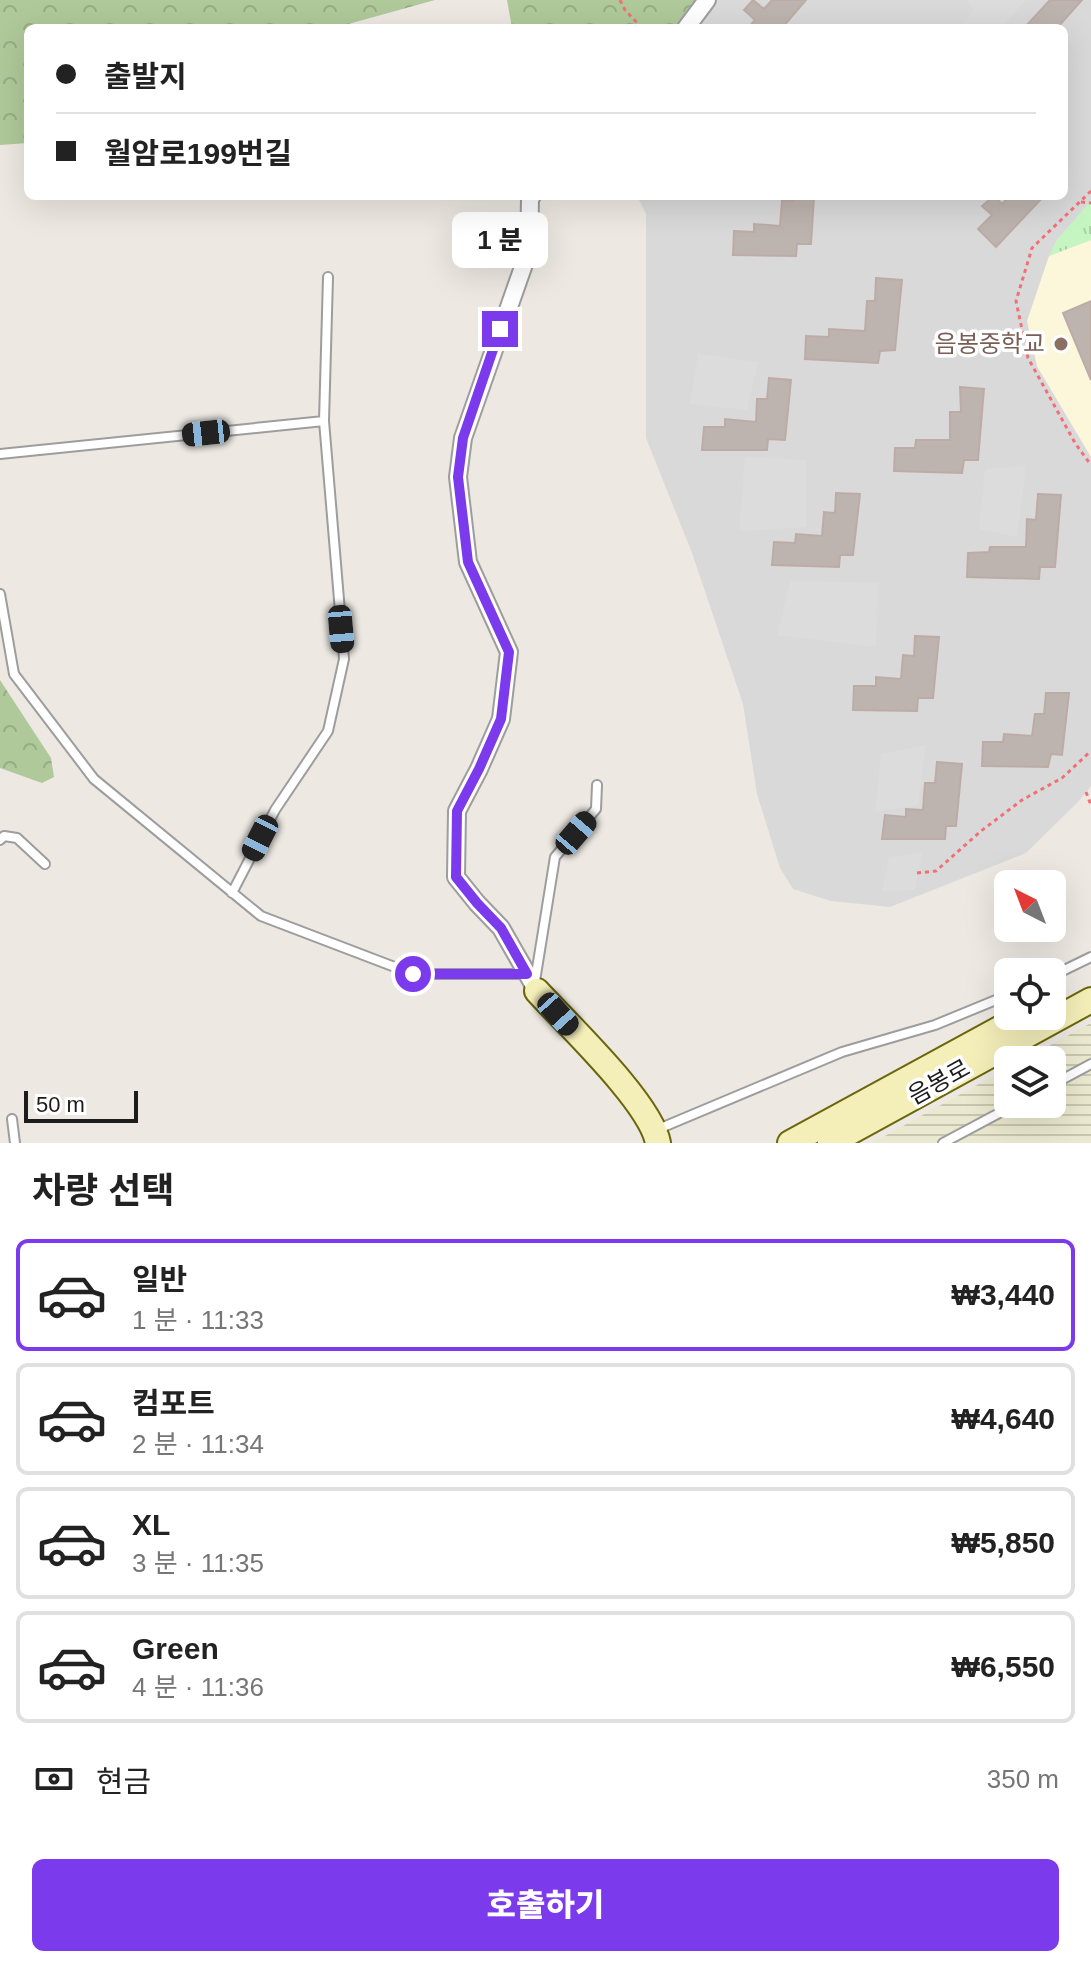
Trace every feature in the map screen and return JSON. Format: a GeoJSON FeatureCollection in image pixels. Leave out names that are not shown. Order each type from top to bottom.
{"type":"FeatureCollection","features":[{"type":"Feature","properties":{"kind":"main road"},"geometry":{"type":"LineString","coordinates":[[1066,994],[1091,982]]}},
{"type":"Feature","properties":{"kind":"main road"},"geometry":{"type":"LineString","coordinates":[[533,984],[641,1106],[655,1140]]}},
{"type":"Feature","properties":{"kind":"main road","name":"음봉로"},"geometry":{"type":"LineString","coordinates":[[830,1143],[1091,1000]]}},
{"type":"Feature","properties":{"kind":"main road","name":"음봉로"},"geometry":{"type":"LineString","coordinates":[[790,1143],[997,1030]]}},
{"type":"Feature","properties":{"kind":"street"},"geometry":{"type":"LineString","coordinates":[[689,24],[707,0]]}},
{"type":"Feature","properties":{"kind":"street"},"geometry":{"type":"LineString","coordinates":[[530,200],[529,250],[463,438],[458,477],[468,562],[509,652],[501,719],[457,811],[456,877],[501,928],[533,984]]}},
{"type":"Feature","properties":{"kind":"lane"},"geometry":{"type":"LineString","coordinates":[[232,893],[275,810],[328,731],[344,659],[324,421],[328,277]]}},
{"type":"Feature","properties":{"kind":"lane"},"geometry":{"type":"LineString","coordinates":[[0,454],[324,421]]}},
{"type":"Feature","properties":{"kind":"lane"},"geometry":{"type":"LineString","coordinates":[[0,594],[14,674],[94,779],[261,916],[413,974],[533,984],[555,857],[596,809],[597,785]]}},
{"type":"Feature","properties":{"kind":"lane"},"geometry":{"type":"LineString","coordinates":[[1,836],[17,838],[45,864]]}},
{"type":"Feature","properties":{"kind":"lane"},"geometry":{"type":"LineString","coordinates":[[1066,969],[1091,957]]}},
{"type":"Feature","properties":{"kind":"lane"},"geometry":{"type":"LineString","coordinates":[[655,1140],[842,1052],[935,1025],[994,1001]]}},
{"type":"Feature","properties":{"kind":"lane"},"geometry":{"type":"LineString","coordinates":[[1066,1077],[1091,1064]]}},
{"type":"Feature","properties":{"kind":"lane"},"geometry":{"type":"LineString","coordinates":[[943,1143],[994,1116]]}},
{"type":"Feature","properties":{"kind":"lane"},"geometry":{"type":"LineString","coordinates":[[12,1119],[15,1143]]}},
{"type":"Feature","properties":{"kind":"path"},"geometry":{"type":"LineString","coordinates":[[620,0],[638,24]]}},
{"type":"Feature","properties":{"kind":"path"},"geometry":{"type":"LineString","coordinates":[[1091,191],[1032,248],[1016,301],[1028,358],[1075,443],[1091,465]]}},
{"type":"Feature","properties":{"kind":"path"},"geometry":{"type":"LineString","coordinates":[[1081,202],[1091,203]]}},
{"type":"Feature","properties":{"kind":"path"},"geometry":{"type":"LineString","coordinates":[[917,873],[936,871],[981,831],[1022,800],[1062,778],[1091,751]]}},
{"type":"Feature","properties":{"kind":"path"},"geometry":{"type":"LineString","coordinates":[[1086,792],[1091,805]]}},
{"type":"Feature","properties":{"kind":"shaded area"},"geometry":{"type":"Polygon","coordinates":[[[713,0],[1091,0],[1091,201],[1057,240],[1049,256],[1037,366],[1091,457],[1091,786],[1026,853],[890,907],[831,901],[793,889],[780,868],[757,794],[743,704],[692,553],[646,438],[646,214],[639,200],[1068,200],[1068,24],[695,24],[713,0]]]}},
{"type":"Feature","properties":{"kind":"shaded area"},"geometry":{"type":"Polygon","coordinates":[[[967,0],[1026,0],[1004,24],[963,24],[974,11],[967,0]]]}},
{"type":"Feature","properties":{"kind":"shaded area","name":"음봉중학교"},"geometry":{"type":"Polygon","coordinates":[[[1091,240],[1091,457],[1037,366],[1027,321],[1049,256],[1091,240]]]}},
{"type":"Feature","properties":{"kind":"shaded area"},"geometry":{"type":"Polygon","coordinates":[[[698,354],[758,362],[747,410],[690,404],[698,354]]]}},
{"type":"Feature","properties":{"kind":"shaded area"},"geometry":{"type":"Polygon","coordinates":[[[745,457],[806,460],[806,527],[739,531],[745,457]]]}},
{"type":"Feature","properties":{"kind":"shaded area"},"geometry":{"type":"Polygon","coordinates":[[[1026,466],[1017,537],[979,529],[985,469],[1026,466]]]}},
{"type":"Feature","properties":{"kind":"shaded area"},"geometry":{"type":"Polygon","coordinates":[[[790,581],[878,583],[876,647],[777,635],[790,581]]]}},
{"type":"Feature","properties":{"kind":"shaded area"},"geometry":{"type":"Polygon","coordinates":[[[926,745],[918,805],[875,812],[881,754],[926,745]]]}},
{"type":"Feature","properties":{"kind":"shaded area"},"geometry":{"type":"Polygon","coordinates":[[[922,853],[915,890],[882,891],[889,857],[922,853]]]}},
{"type":"Feature","properties":{"kind":"shaded area"},"geometry":{"type":"Polygon","coordinates":[[[1091,1023],[1091,1143],[872,1143],[994,1076],[994,1118],[1066,1118],[1066,1046],[1049,1046],[1091,1023]]]}},
{"type":"Feature","properties":{"kind":"green space"},"geometry":{"type":"Polygon","coordinates":[[[0,0],[435,0],[348,24],[24,24],[24,143],[0,145],[0,0]]]}},
{"type":"Feature","properties":{"kind":"green space"},"geometry":{"type":"Polygon","coordinates":[[[507,0],[700,0],[680,24],[511,24],[507,0]]]}},
{"type":"Feature","properties":{"kind":"green space"},"geometry":{"type":"Polygon","coordinates":[[[1091,201],[1091,240],[1049,256],[1057,240],[1091,201]]]}},
{"type":"Feature","properties":{"kind":"green space"},"geometry":{"type":"Polygon","coordinates":[[[0,680],[51,758],[54,777],[42,783],[0,768],[0,680]]]}},
{"type":"Feature","properties":{"kind":"building"},"geometry":{"type":"Polygon","coordinates":[[[753,0],[764,9],[772,0],[806,0],[785,24],[752,24],[755,20],[744,10],[753,0]]]}},
{"type":"Feature","properties":{"kind":"building"},"geometry":{"type":"Polygon","coordinates":[[[1050,0],[1082,0],[1061,24],[1028,24],[1050,0]]]}},
{"type":"Feature","properties":{"kind":"building"},"geometry":{"type":"Polygon","coordinates":[[[814,200],[811,244],[797,244],[796,256],[733,255],[734,231],[754,232],[754,224],[780,226],[782,201],[814,200]]]}},
{"type":"Feature","properties":{"kind":"building"},"geometry":{"type":"Polygon","coordinates":[[[989,200],[998,200],[1002,204],[1006,200],[1040,200],[996,247],[978,229],[992,215],[982,206],[989,200]]]}},
{"type":"Feature","properties":{"kind":"building"},"geometry":{"type":"Polygon","coordinates":[[[876,278],[902,280],[895,350],[880,351],[878,363],[805,359],[806,336],[829,337],[829,329],[865,331],[867,301],[875,301],[876,278]]]}},
{"type":"Feature","properties":{"kind":"building"},"geometry":{"type":"Polygon","coordinates":[[[1091,301],[1091,380],[1063,313],[1091,301]]]}},
{"type":"Feature","properties":{"kind":"building"},"geometry":{"type":"Polygon","coordinates":[[[769,378],[791,380],[785,440],[768,439],[767,450],[702,450],[704,427],[725,427],[725,419],[756,422],[757,399],[767,399],[769,378]]]}},
{"type":"Feature","properties":{"kind":"building"},"geometry":{"type":"Polygon","coordinates":[[[960,387],[984,389],[978,460],[964,460],[962,473],[894,471],[895,448],[915,448],[916,440],[950,440],[950,412],[961,412],[960,387]]]}},
{"type":"Feature","properties":{"kind":"building"},"geometry":{"type":"Polygon","coordinates":[[[836,493],[860,494],[853,555],[840,555],[839,567],[772,565],[774,542],[795,543],[796,534],[822,536],[824,512],[835,513],[836,493]]]}},
{"type":"Feature","properties":{"kind":"building"},"geometry":{"type":"Polygon","coordinates":[[[1038,494],[1061,495],[1055,567],[1040,567],[1039,579],[967,577],[968,553],[989,552],[990,547],[1026,547],[1027,519],[1036,520],[1038,494]]]}},
{"type":"Feature","properties":{"kind":"building"},"geometry":{"type":"Polygon","coordinates":[[[915,636],[939,637],[933,698],[918,698],[917,711],[853,710],[854,686],[876,686],[876,677],[901,679],[903,655],[914,656],[915,636]]]}},
{"type":"Feature","properties":{"kind":"building"},"geometry":{"type":"Polygon","coordinates":[[[1046,693],[1069,693],[1062,755],[1051,754],[1048,767],[982,766],[983,742],[1003,742],[1004,734],[1032,736],[1035,714],[1044,714],[1046,693]]]}},
{"type":"Feature","properties":{"kind":"building"},"geometry":{"type":"Polygon","coordinates":[[[937,762],[962,764],[956,826],[946,826],[945,839],[882,839],[885,815],[906,817],[906,809],[923,810],[925,783],[935,783],[937,762]]]}},
{"type":"Feature","properties":{"kind":"place","name":"음봉중학교"},"geometry":{"type":"Point","coordinates":[1061,344]}},
{"type":"Feature","properties":{"kind":"route"},"geometry":{"type":"LineString","coordinates":[[413,974],[527,974],[501,928],[456,877],[457,811],[501,719],[509,652],[468,562],[458,477],[463,438],[500,329]]}}]}
